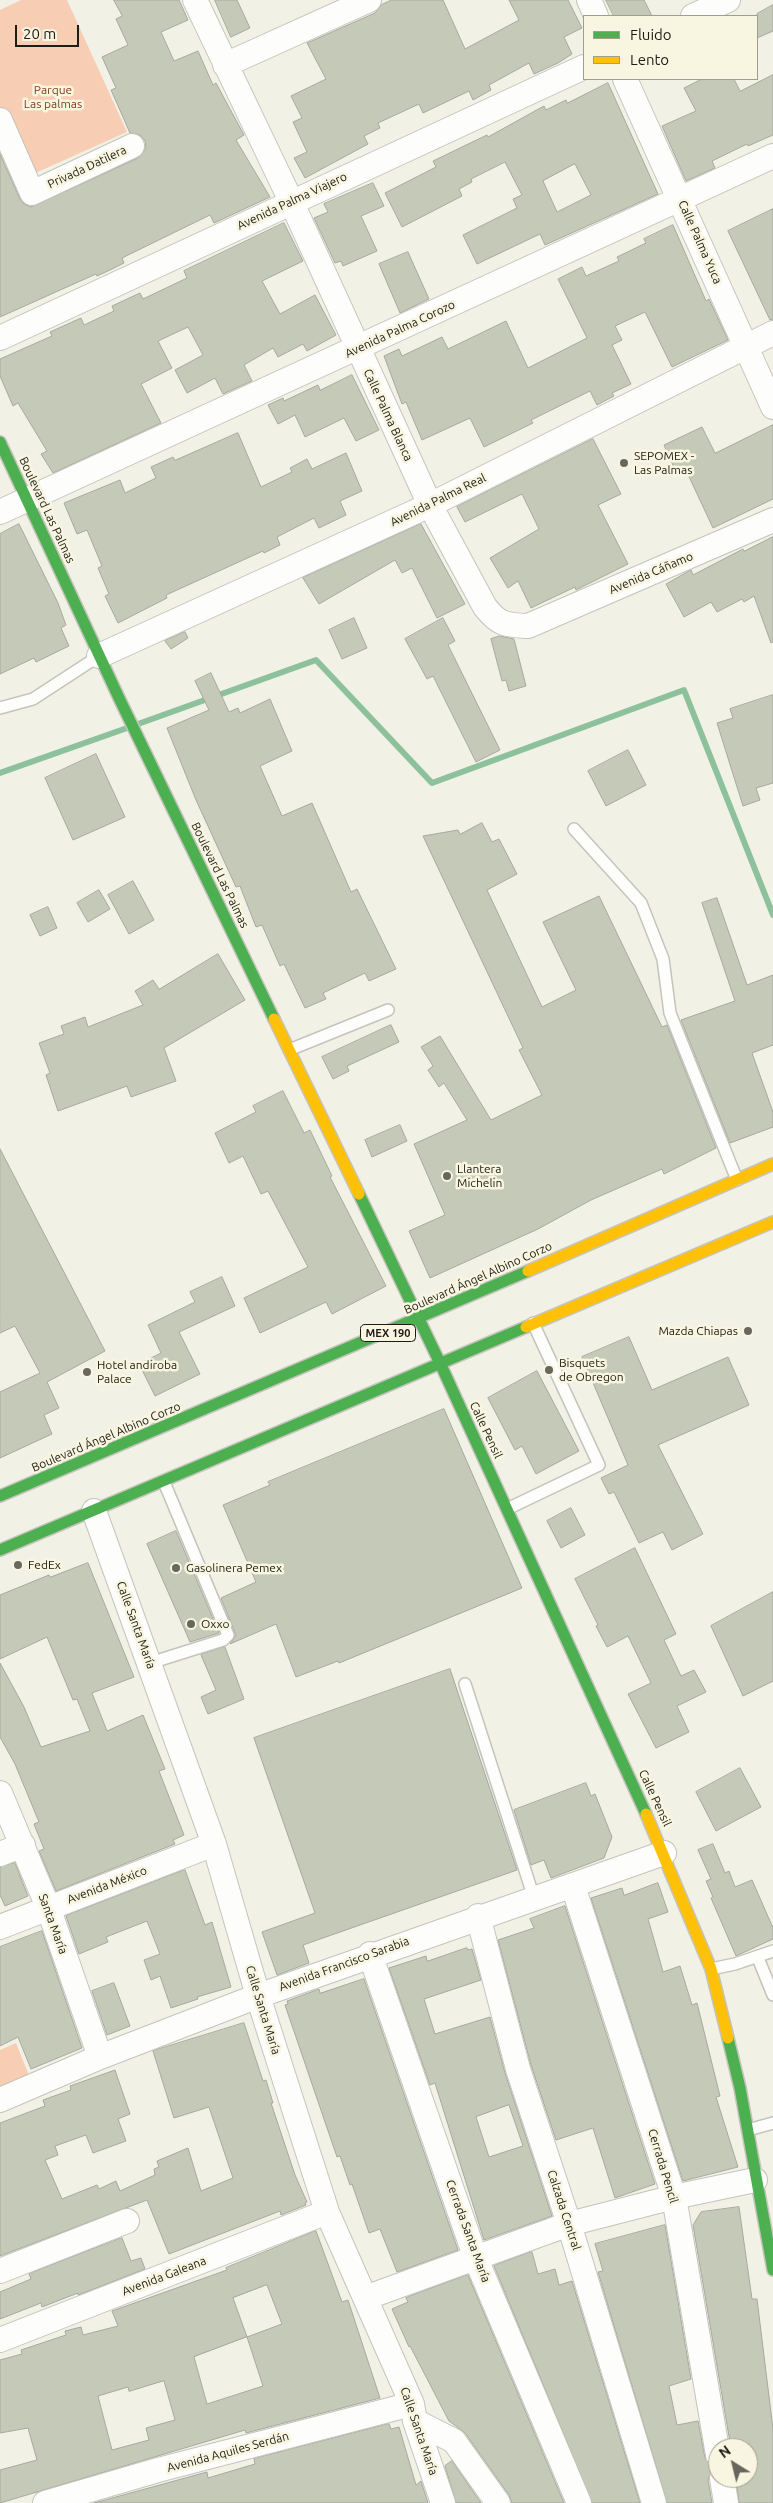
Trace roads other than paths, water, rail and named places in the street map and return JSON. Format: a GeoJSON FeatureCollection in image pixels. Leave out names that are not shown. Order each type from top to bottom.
{"type":"FeatureCollection","features":[{"type":"Feature","properties":{"kind":"main road","name":"Boulevard Las Palmas"},"geometry":{"type":"LineString","coordinates":[[0,442],[119,698],[419,1319]]}},
{"type":"Feature","properties":{"kind":"main road","name":"Boulevard Ángel Albino Corzo"},"geometry":{"type":"LineString","coordinates":[[0,1496],[419,1319],[773,1164]]}},
{"type":"Feature","properties":{"kind":"main road"},"geometry":{"type":"LineString","coordinates":[[0,1550],[773,1222]]}},
{"type":"Feature","properties":{"kind":"main road","name":"Calle Pensil"},"geometry":{"type":"LineString","coordinates":[[419,1319],[508,1509],[664,1852],[711,1968],[740,2088],[746,2131],[773,2270]]}},
{"type":"Feature","properties":{"kind":"street","name":"Calle Palma Blanca"},"geometry":{"type":"LineString","coordinates":[[195,0],[291,201],[357,349],[430,505],[485,607],[494,618],[505,625],[528,626]]}},
{"type":"Feature","properties":{"kind":"street"},"geometry":{"type":"LineString","coordinates":[[225,65],[369,0]]}},
{"type":"Feature","properties":{"kind":"street"},"geometry":{"type":"LineString","coordinates":[[589,0],[596,15]]}},
{"type":"Feature","properties":{"kind":"street"},"geometry":{"type":"LineString","coordinates":[[695,15],[728,0]]}},
{"type":"Feature","properties":{"kind":"street","name":"Avenida Palma Viajero"},"geometry":{"type":"LineString","coordinates":[[0,338],[291,201],[583,67]]}},
{"type":"Feature","properties":{"kind":"street","name":"Calle Palma Yuca"},"geometry":{"type":"LineString","coordinates":[[625,80],[681,199],[773,407]]}},
{"type":"Feature","properties":{"kind":"street","name":"Privada Datilera"},"geometry":{"type":"LineString","coordinates":[[0,120],[32,193],[132,146]]}},
{"type":"Feature","properties":{"kind":"street","name":"Avenida Palma Corozo"},"geometry":{"type":"LineString","coordinates":[[0,512],[773,156]]}},
{"type":"Feature","properties":{"kind":"street","name":"Avenida Palma Real"},"geometry":{"type":"LineString","coordinates":[[99,656],[430,505],[773,334]]}},
{"type":"Feature","properties":{"kind":"street","name":"Avenida Cáñamo"},"geometry":{"type":"LineString","coordinates":[[528,626],[773,520]]}},
{"type":"Feature","properties":{"kind":"street","name":"Calle Santa María"},"geometry":{"type":"LineString","coordinates":[[94,1511],[214,1844],[258,1996],[327,2212],[413,2412],[443,2503]]}},
{"type":"Feature","properties":{"kind":"street","name":"Santa María"},"geometry":{"type":"LineString","coordinates":[[0,1793],[48,1907],[100,2057]]}},
{"type":"Feature","properties":{"kind":"street","name":"Avenida México"},"geometry":{"type":"LineString","coordinates":[[0,1927],[214,1844]]}},
{"type":"Feature","properties":{"kind":"street"},"geometry":{"type":"LineString","coordinates":[[0,1854],[23,1845]]}},
{"type":"Feature","properties":{"kind":"street","name":"Avenida Francisco Sarabia"},"geometry":{"type":"LineString","coordinates":[[0,2100],[100,2057],[370,1954],[478,1916],[573,1886],[664,1852]]}},
{"type":"Feature","properties":{"kind":"street","name":"Cerrada Pencil"},"geometry":{"type":"LineString","coordinates":[[573,1886],[674,2197],[715,2438]]}},
{"type":"Feature","properties":{"kind":"street","name":"Calzada Central"},"geometry":{"type":"LineString","coordinates":[[478,1916],[518,2069],[569,2224],[654,2503]]}},
{"type":"Feature","properties":{"kind":"street","name":"Cerrada Santa María"},"geometry":{"type":"LineString","coordinates":[[370,1954],[476,2259],[579,2503]]}},
{"type":"Feature","properties":{"kind":"street"},"geometry":{"type":"LineString","coordinates":[[365,2298],[569,2224],[674,2197],[755,2180]]}},
{"type":"Feature","properties":{"kind":"street","name":"Avenida Galeana"},"geometry":{"type":"LineString","coordinates":[[0,2340],[327,2212]]}},
{"type":"Feature","properties":{"kind":"street"},"geometry":{"type":"LineString","coordinates":[[0,2271],[128,2221]]}},
{"type":"Feature","properties":{"kind":"street"},"geometry":{"type":"LineString","coordinates":[[413,2412],[454,2442],[498,2503]]}},
{"type":"Feature","properties":{"kind":"street","name":"Avenida Aquiles Serdán"},"geometry":{"type":"LineString","coordinates":[[45,2503],[158,2470],[413,2412]]}},
{"type":"Feature","properties":{"kind":"street"},"geometry":{"type":"LineString","coordinates":[[724,2488],[726,2503]]}},
{"type":"Feature","properties":{"kind":"lane"},"geometry":{"type":"LineString","coordinates":[[0,708],[33,699],[99,656]]}},
{"type":"Feature","properties":{"kind":"lane"},"geometry":{"type":"LineString","coordinates":[[574,829],[641,903],[663,959],[670,1013],[737,1180]]}},
{"type":"Feature","properties":{"kind":"lane"},"geometry":{"type":"LineString","coordinates":[[289,1050],[388,1010]]}},
{"type":"Feature","properties":{"kind":"lane"},"geometry":{"type":"LineString","coordinates":[[508,1509],[599,1465],[533,1324]]}},
{"type":"Feature","properties":{"kind":"lane"},"geometry":{"type":"LineString","coordinates":[[150,1663],[224,1640],[228,1635],[164,1482]]}},
{"type":"Feature","properties":{"kind":"lane"},"geometry":{"type":"LineString","coordinates":[[465,1684],[534,1898]]}},
{"type":"Feature","properties":{"kind":"lane"},"geometry":{"type":"LineString","coordinates":[[711,1968],[758,1958],[773,1951]]}},
{"type":"Feature","properties":{"kind":"lane"},"geometry":{"type":"LineString","coordinates":[[758,1958],[773,1995]]}},
{"type":"Feature","properties":{"kind":"lane"},"geometry":{"type":"LineString","coordinates":[[746,2131],[773,2123]]}},
{"type":"Feature","properties":{"kind":"waterway"},"geometry":{"type":"LineString","coordinates":[[138,724],[316,660],[432,783],[684,690],[773,915]]}},
{"type":"Feature","properties":{"kind":"waterway"},"geometry":{"type":"LineString","coordinates":[[0,773],[127,728]]}},
{"type":"Feature","properties":{"kind":"place","name":"SEPOMEX - Las Palmas"},"geometry":{"type":"Point","coordinates":[624,463]}},
{"type":"Feature","properties":{"kind":"place","name":"Llantera Michelin"},"geometry":{"type":"Point","coordinates":[447,1176]}},
{"type":"Feature","properties":{"kind":"place","name":"Mazda Chiapas"},"geometry":{"type":"Point","coordinates":[748,1331]}},
{"type":"Feature","properties":{"kind":"place","name":"Bisquets de Obregon"},"geometry":{"type":"Point","coordinates":[549,1370]}},
{"type":"Feature","properties":{"kind":"place","name":"Hotel andiroba Palace"},"geometry":{"type":"Point","coordinates":[87,1372]}},
{"type":"Feature","properties":{"kind":"place","name":"FedEx"},"geometry":{"type":"Point","coordinates":[18,1565]}},
{"type":"Feature","properties":{"kind":"place","name":"Gasolinera Pemex"},"geometry":{"type":"Point","coordinates":[176,1568]}},
{"type":"Feature","properties":{"kind":"place","name":"Oxxo"},"geometry":{"type":"Point","coordinates":[191,1624]}},
{"type":"Feature","properties":{"kind":"park label","name":"Parque Las palmas"},"geometry":{"type":"Point","coordinates":[53,97]}}]}
